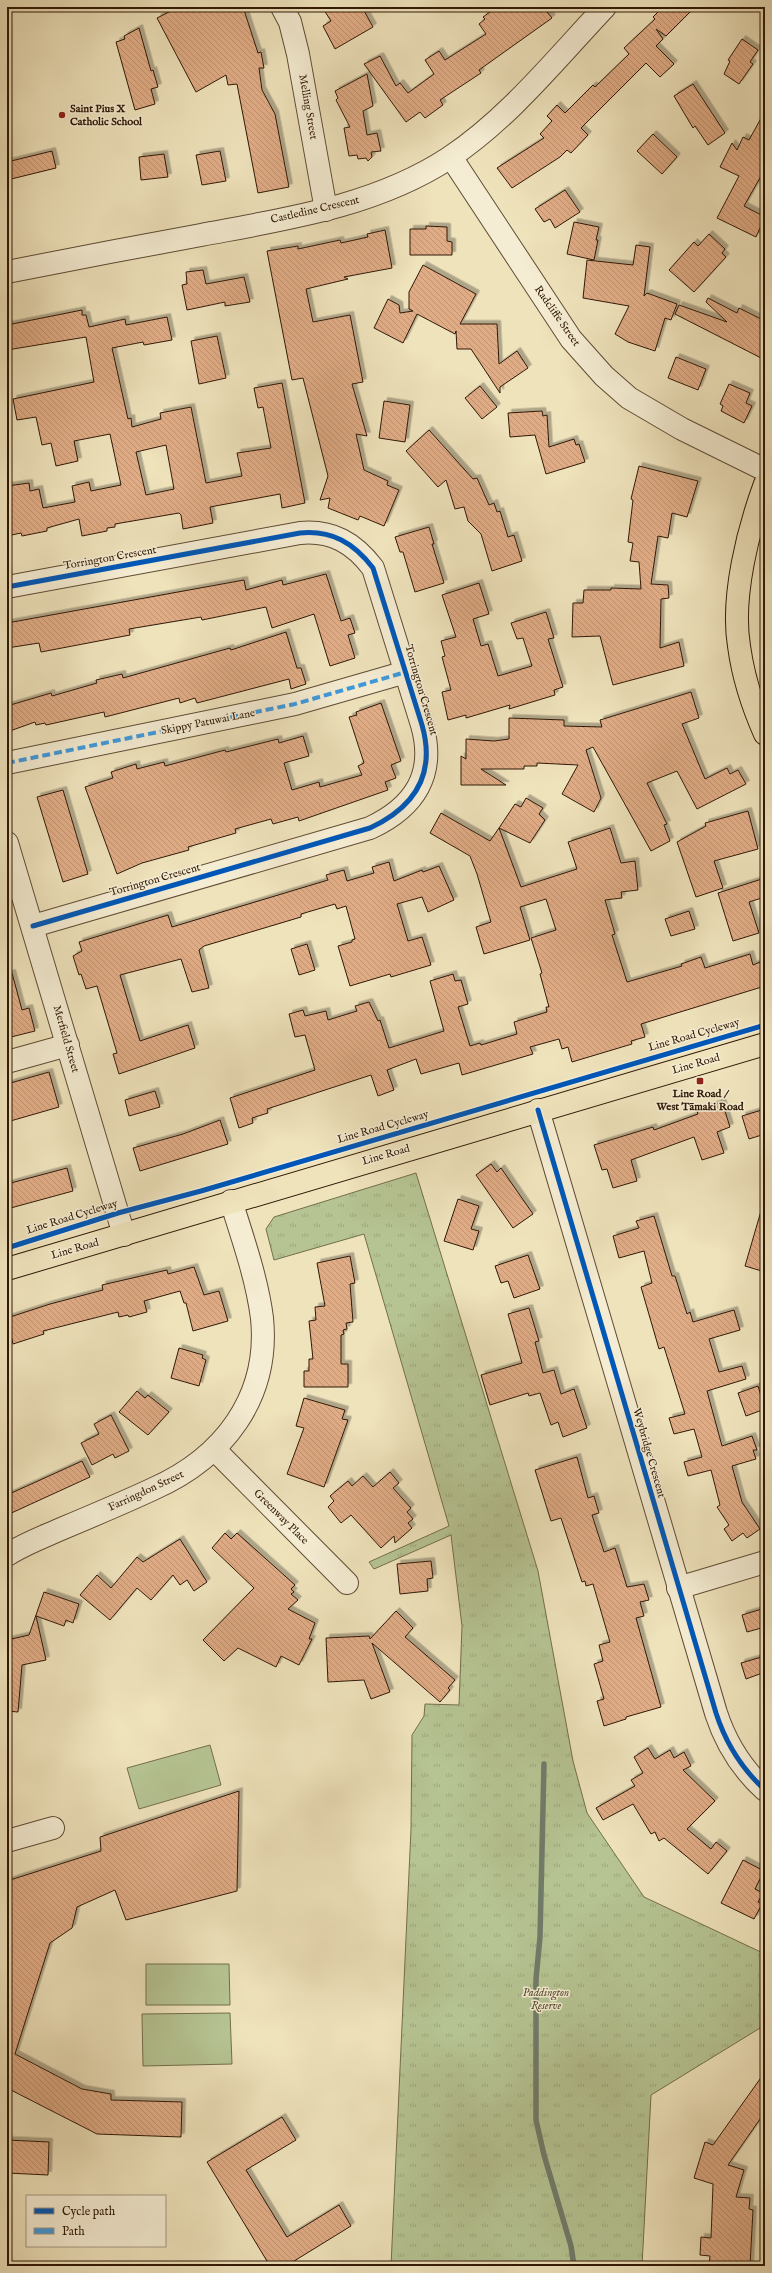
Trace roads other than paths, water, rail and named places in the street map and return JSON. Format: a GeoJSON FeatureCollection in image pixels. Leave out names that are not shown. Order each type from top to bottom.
{"type":"FeatureCollection","features":[{"type":"Feature","properties":{"kind":"main road"},"geometry":{"type":"LineString","coordinates":[[765,484],[752,520],[741,575],[738,613],[738,645],[751,696],[765,734]]}},
{"type":"Feature","properties":{"kind":"main road","name":"Line Road"},"geometry":{"type":"LineString","coordinates":[[7,1269],[231,1201],[765,1044]]}},
{"type":"Feature","properties":{"kind":"street","name":"Melling Street"},"geometry":{"type":"LineString","coordinates":[[282,7],[290,22],[298,54],[326,210]]}},
{"type":"Feature","properties":{"kind":"street","name":"Castledine Crescent"},"geometry":{"type":"LineString","coordinates":[[7,272],[326,210],[358,201],[414,178],[451,157],[503,114],[605,7]]}},
{"type":"Feature","properties":{"kind":"street","name":"Radcliffe Street"},"geometry":{"type":"LineString","coordinates":[[451,157],[571,339],[604,376],[629,398],[682,429],[765,470]]}},
{"type":"Feature","properties":{"kind":"street","name":"Torrington Crescent"},"geometry":{"type":"LineString","coordinates":[[7,588],[300,533],[324,533],[346,541],[356,548],[373,568],[425,732],[426,762],[418,791],[400,810],[387,820],[370,828],[33,926]]}},
{"type":"Feature","properties":{"kind":"street","name":"Skippy Patuwai Lane"},"geometry":{"type":"LineString","coordinates":[[7,763],[295,704],[406,672]]}},
{"type":"Feature","properties":{"kind":"street","name":"Merfield Street"},"geometry":{"type":"LineString","coordinates":[[7,843],[124,1234]]}},
{"type":"Feature","properties":{"kind":"street"},"geometry":{"type":"LineString","coordinates":[[7,1062],[68,1045]]}},
{"type":"Feature","properties":{"kind":"street","name":"Weybridge Crescent"},"geometry":{"type":"LineString","coordinates":[[538,1110],[678,1588],[723,1734],[747,1772],[765,1790]]}},
{"type":"Feature","properties":{"kind":"street","name":"Farringdon Street"},"geometry":{"type":"LineString","coordinates":[[7,1555],[37,1540],[169,1482],[194,1467],[215,1450],[227,1435],[249,1400],[262,1351],[260,1309],[253,1276],[231,1201]]}},
{"type":"Feature","properties":{"kind":"street","name":"Greenway Place"},"geometry":{"type":"LineString","coordinates":[[215,1450],[347,1583]]}},
{"type":"Feature","properties":{"kind":"street"},"geometry":{"type":"LineString","coordinates":[[678,1588],[765,1562]]}},
{"type":"Feature","properties":{"kind":"street"},"geometry":{"type":"LineString","coordinates":[[7,1841],[53,1828]]}},
{"type":"Feature","properties":{"kind":"waterway"},"geometry":{"type":"LineString","coordinates":[[544,1764],[540,1937],[536,1979],[536,2120],[544,2155],[571,2246],[574,2266]]}},
{"type":"Feature","properties":{"kind":"place","name":"Saint Pius X Catholic School"},"geometry":{"type":"Point","coordinates":[62,115]}},
{"type":"Feature","properties":{"kind":"place","name":"Line Road / West Tāmaki Road"},"geometry":{"type":"Point","coordinates":[700,1081]}},
{"type":"Feature","properties":{"kind":"park label","name":"Paddington Reserve"},"geometry":{"type":"Point","coordinates":[546,1999]}}]}
